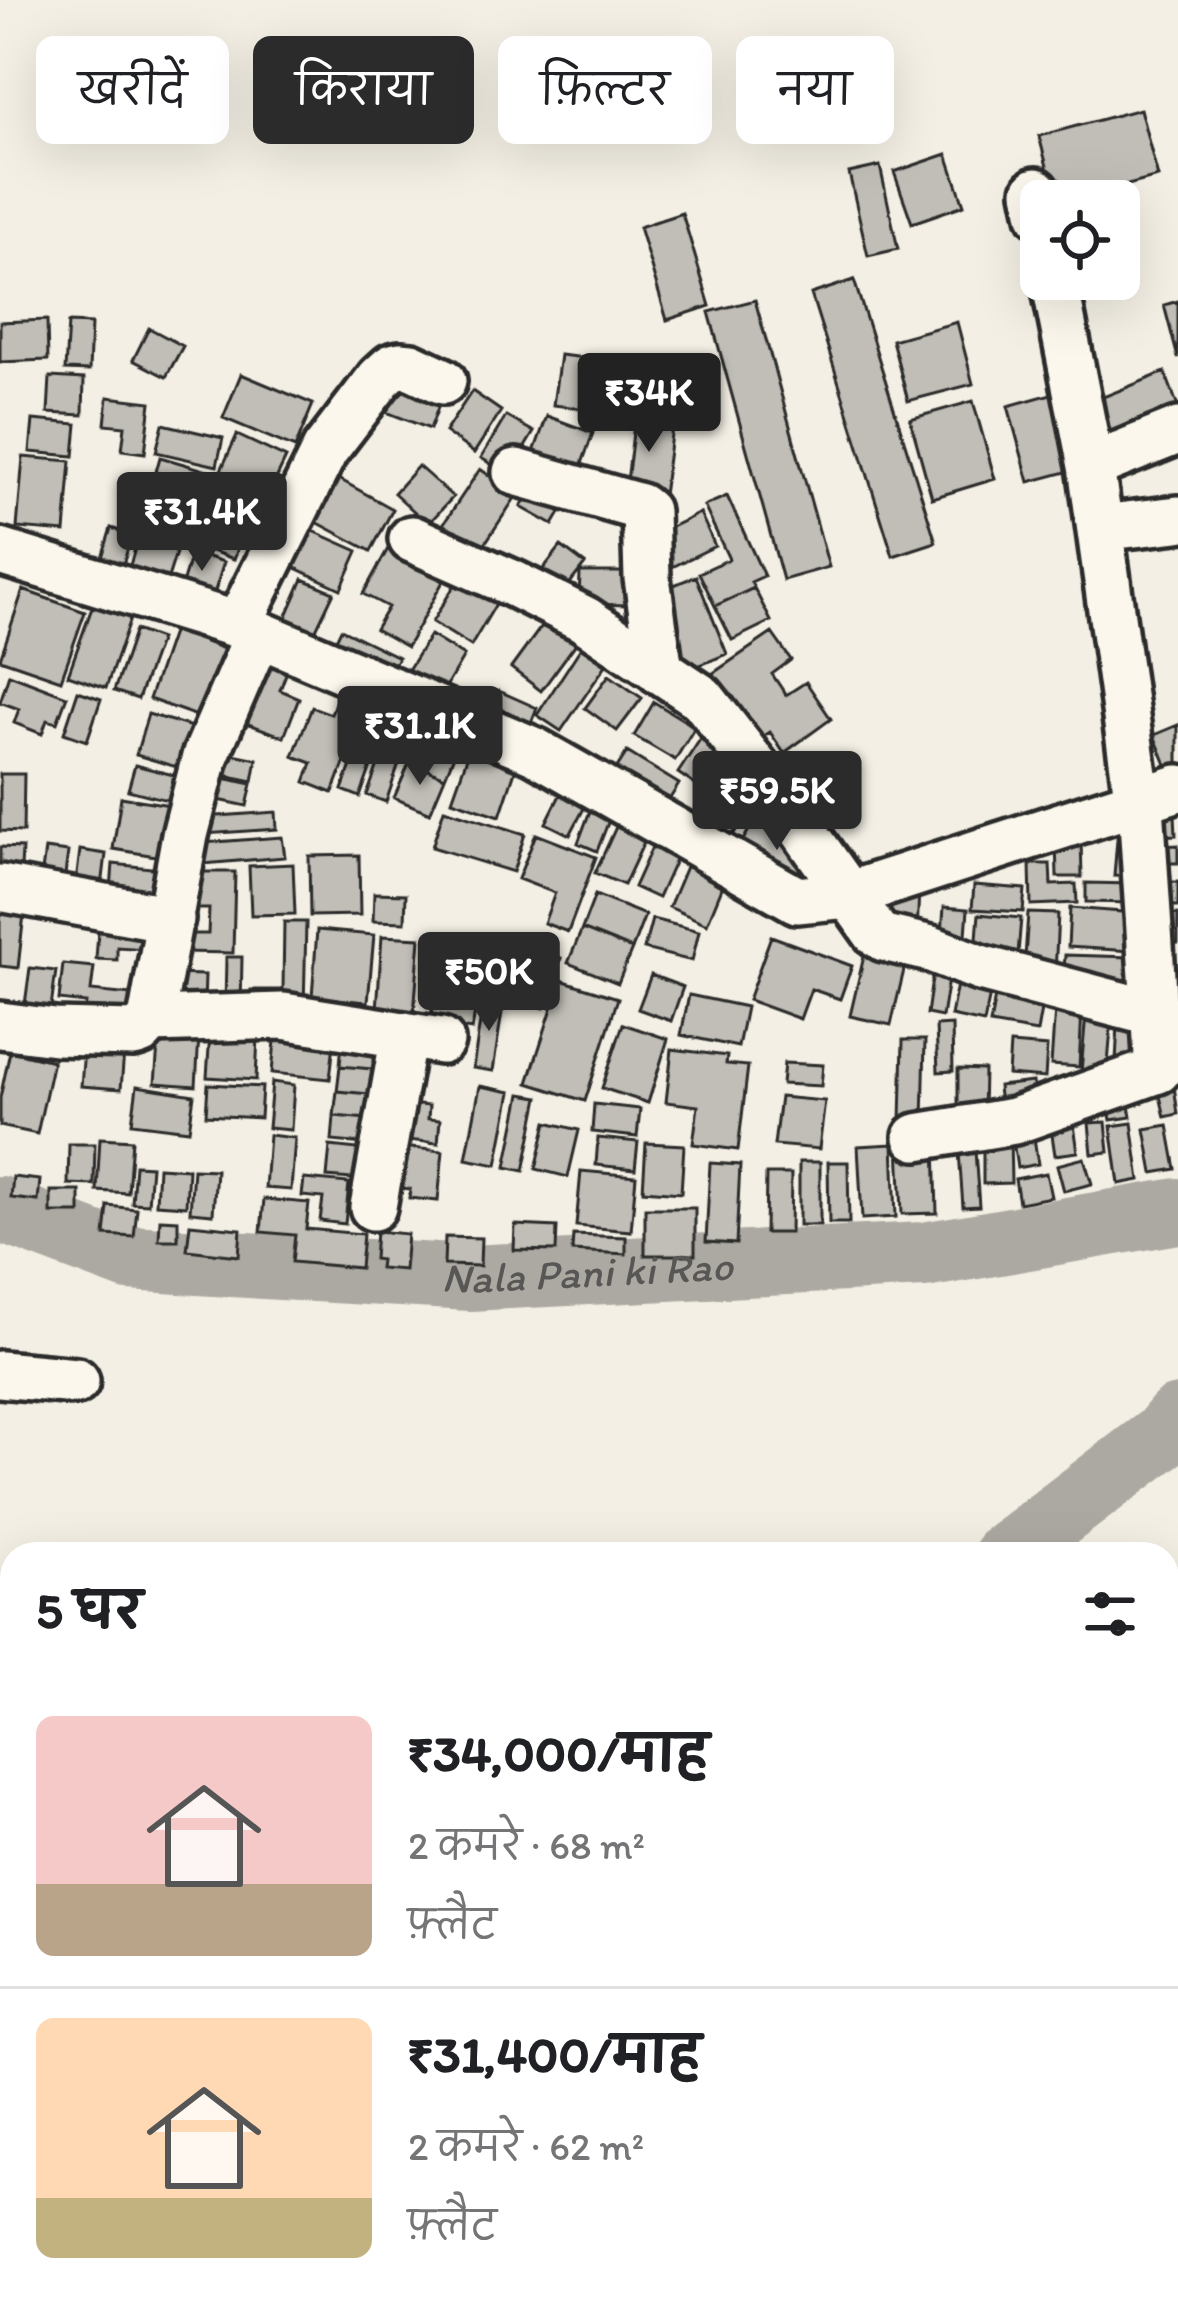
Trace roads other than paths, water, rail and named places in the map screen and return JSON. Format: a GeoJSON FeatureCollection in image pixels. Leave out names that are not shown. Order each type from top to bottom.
{"type":"FeatureCollection","features":[{"type":"Feature","properties":{"kind":"street"},"geometry":{"type":"LineString","coordinates":[[1058,300],[1100,528],[1158,796]]}},
{"type":"Feature","properties":{"kind":"street"},"geometry":{"type":"LineString","coordinates":[[0,1025],[134,1034],[151,1020],[185,835],[205,757],[248,630],[325,449],[392,367],[411,366],[442,381]]}},
{"type":"Feature","properties":{"kind":"street"},"geometry":{"type":"LineString","coordinates":[[1091,466],[1178,431]]}},
{"type":"Feature","properties":{"kind":"street"},"geometry":{"type":"LineString","coordinates":[[516,472],[645,511],[646,578],[660,671]]}},
{"type":"Feature","properties":{"kind":"street"},"geometry":{"type":"LineString","coordinates":[[1100,528],[1178,519]]}},
{"type":"Feature","properties":{"kind":"street"},"geometry":{"type":"LineString","coordinates":[[412,539],[584,619],[702,698],[789,810],[869,926],[884,938],[980,968],[1154,1011]]}},
{"type":"Feature","properties":{"kind":"street"},"geometry":{"type":"LineString","coordinates":[[0,552],[248,630],[536,751],[797,900],[848,895],[1158,796]]}},
{"type":"Feature","properties":{"kind":"street"},"geometry":{"type":"LineString","coordinates":[[917,1137],[1014,1121],[1168,1068],[1154,1011],[1141,805],[1158,796]]}},
{"type":"Feature","properties":{"kind":"street"},"geometry":{"type":"LineString","coordinates":[[0,888],[171,919]]}},
{"type":"Feature","properties":{"kind":"street"},"geometry":{"type":"LineString","coordinates":[[151,1020],[283,1016],[423,1038],[373,1207]]}},
{"type":"Feature","properties":{"kind":"street"},"geometry":{"type":"LineString","coordinates":[[0,1374],[76,1381]]}},
{"type":"Feature","properties":{"kind":"waterway","name":"Nala Pani ki Rao"},"geometry":{"type":"LineString","coordinates":[[0,1209],[129,1258],[470,1278],[924,1255],[1178,1211]]}},
{"type":"Feature","properties":{"kind":"waterway"},"geometry":{"type":"LineString","coordinates":[[1023,1542],[1163,1436],[1178,1418]]}}]}
